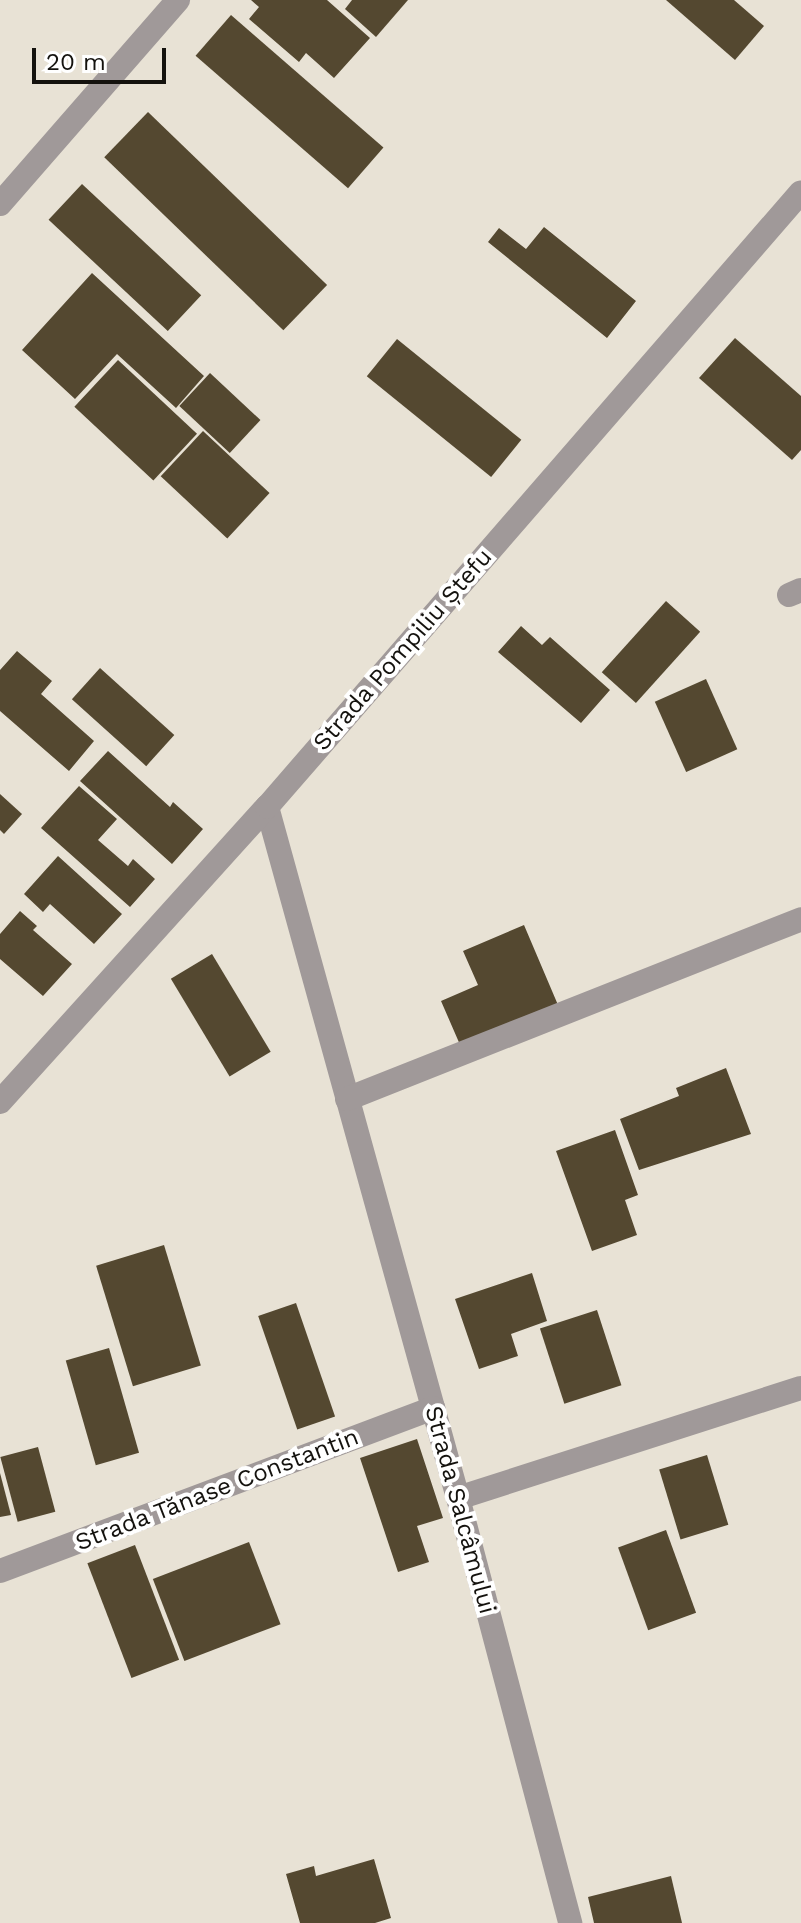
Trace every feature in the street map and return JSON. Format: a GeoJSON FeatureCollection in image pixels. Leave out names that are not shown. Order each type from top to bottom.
{"type":"FeatureCollection","features":[{"type":"Feature","properties":{"kind":"street"},"geometry":{"type":"LineString","coordinates":[[0,204],[178,0]]}},
{"type":"Feature","properties":{"kind":"street","name":"Strada Pompiliu Ștefu"},"geometry":{"type":"LineString","coordinates":[[0,1102],[267,807],[801,192]]}},
{"type":"Feature","properties":{"kind":"street","name":"Strada Salcâmului"},"geometry":{"type":"LineString","coordinates":[[267,807],[458,1498],[570,1923]]}},
{"type":"Feature","properties":{"kind":"street"},"geometry":{"type":"LineString","coordinates":[[347,1099],[801,919]]}},
{"type":"Feature","properties":{"kind":"street"},"geometry":{"type":"LineString","coordinates":[[458,1498],[801,1388]]}},
{"type":"Feature","properties":{"kind":"street","name":"Strada Tănase Constantin"},"geometry":{"type":"LineString","coordinates":[[0,1571],[433,1408]]}},
{"type":"Feature","properties":{"kind":"building"},"geometry":{"type":"Polygon","coordinates":[[[251,0],[327,0],[370,38],[334,78],[306,53],[299,62],[249,19],[259,7],[251,0]]]}},
{"type":"Feature","properties":{"kind":"building"},"geometry":{"type":"Polygon","coordinates":[[[352,0],[408,0],[376,37],[345,9],[352,0]]]}},
{"type":"Feature","properties":{"kind":"building"},"geometry":{"type":"Polygon","coordinates":[[[666,0],[734,0],[764,26],[735,60],[666,0]]]}},
{"type":"Feature","properties":{"kind":"building"},"geometry":{"type":"Polygon","coordinates":[[[231,15],[383,148],[348,188],[196,56],[231,15]]]}},
{"type":"Feature","properties":{"kind":"building"},"geometry":{"type":"Polygon","coordinates":[[[148,112],[327,285],[283,330],[104,157],[148,112]]]}},
{"type":"Feature","properties":{"kind":"building"},"geometry":{"type":"Polygon","coordinates":[[[82,184],[201,295],[168,331],[49,220],[82,184]]]}},
{"type":"Feature","properties":{"kind":"building"},"geometry":{"type":"Polygon","coordinates":[[[544,227],[636,301],[607,338],[488,242],[499,228],[526,249],[544,227]]]}},
{"type":"Feature","properties":{"kind":"building"},"geometry":{"type":"Polygon","coordinates":[[[92,273],[204,376],[176,408],[117,354],[75,399],[22,350],[92,273]]]}},
{"type":"Feature","properties":{"kind":"building"},"geometry":{"type":"Polygon","coordinates":[[[735,338],[801,396],[801,450],[792,460],[699,378],[735,338]]]}},
{"type":"Feature","properties":{"kind":"building"},"geometry":{"type":"Polygon","coordinates":[[[397,339],[521,440],[491,477],[367,376],[397,339]]]}},
{"type":"Feature","properties":{"kind":"building"},"geometry":{"type":"Polygon","coordinates":[[[118,360],[197,434],[153,480],[74,407],[118,360]]]}},
{"type":"Feature","properties":{"kind":"building"},"geometry":{"type":"Polygon","coordinates":[[[210,373],[260,420],[230,453],[179,406],[210,373]]]}},
{"type":"Feature","properties":{"kind":"building"},"geometry":{"type":"Polygon","coordinates":[[[203,431],[270,493],[227,538],[161,476],[203,431]]]}},
{"type":"Feature","properties":{"kind":"building"},"geometry":{"type":"Polygon","coordinates":[[[666,601],[700,632],[636,703],[602,672],[666,601]]]}},
{"type":"Feature","properties":{"kind":"building"},"geometry":{"type":"Polygon","coordinates":[[[521,626],[542,645],[550,637],[610,690],[581,723],[498,652],[521,626]]]}},
{"type":"Feature","properties":{"kind":"building"},"geometry":{"type":"Polygon","coordinates":[[[17,651],[52,681],[41,694],[94,741],[69,771],[0,711],[0,670],[17,651]]]}},
{"type":"Feature","properties":{"kind":"building"},"geometry":{"type":"Polygon","coordinates":[[[100,668],[174,735],[146,766],[72,699],[100,668]]]}},
{"type":"Feature","properties":{"kind":"building"},"geometry":{"type":"Polygon","coordinates":[[[706,679],[737,749],[686,772],[655,702],[706,679]]]}},
{"type":"Feature","properties":{"kind":"building"},"geometry":{"type":"Polygon","coordinates":[[[108,751],[170,807],[173,802],[203,829],[172,864],[80,781],[108,751]]]}},
{"type":"Feature","properties":{"kind":"building"},"geometry":{"type":"Polygon","coordinates":[[[79,786],[117,819],[98,840],[128,866],[133,859],[155,879],[130,907],[41,828],[79,786]]]}},
{"type":"Feature","properties":{"kind":"building"},"geometry":{"type":"Polygon","coordinates":[[[0,794],[22,814],[4,834],[0,830],[0,794]]]}},
{"type":"Feature","properties":{"kind":"building"},"geometry":{"type":"Polygon","coordinates":[[[58,856],[122,914],[94,944],[50,904],[43,912],[24,894],[58,856]]]}},
{"type":"Feature","properties":{"kind":"building"},"geometry":{"type":"Polygon","coordinates":[[[20,911],[37,926],[33,930],[72,964],[43,996],[0,959],[0,934],[20,911]]]}},
{"type":"Feature","properties":{"kind":"building"},"geometry":{"type":"Polygon","coordinates":[[[524,925],[558,1005],[461,1047],[441,1001],[478,985],[463,951],[524,925]]]}},
{"type":"Feature","properties":{"kind":"building"},"geometry":{"type":"Polygon","coordinates":[[[212,954],[271,1052],[230,1076],[171,979],[212,954]]]}},
{"type":"Feature","properties":{"kind":"building"},"geometry":{"type":"Polygon","coordinates":[[[726,1068],[751,1134],[639,1170],[620,1119],[679,1096],[676,1088],[726,1068]]]}},
{"type":"Feature","properties":{"kind":"building"},"geometry":{"type":"Polygon","coordinates":[[[615,1130],[638,1195],[625,1200],[637,1235],[592,1251],[556,1151],[615,1130]]]}},
{"type":"Feature","properties":{"kind":"building"},"geometry":{"type":"Polygon","coordinates":[[[164,1245],[201,1365],[133,1386],[96,1266],[164,1245]]]}},
{"type":"Feature","properties":{"kind":"building"},"geometry":{"type":"Polygon","coordinates":[[[532,1273],[547,1321],[511,1334],[518,1356],[479,1369],[455,1299],[532,1273]]]}},
{"type":"Feature","properties":{"kind":"building"},"geometry":{"type":"Polygon","coordinates":[[[296,1303],[335,1416],[297,1429],[258,1316],[296,1303]]]}},
{"type":"Feature","properties":{"kind":"building"},"geometry":{"type":"Polygon","coordinates":[[[597,1310],[621,1385],[564,1404],[540,1329],[597,1310]]]}},
{"type":"Feature","properties":{"kind":"building"},"geometry":{"type":"Polygon","coordinates":[[[109,1348],[139,1453],[96,1465],[66,1360],[109,1348]]]}},
{"type":"Feature","properties":{"kind":"building"},"geometry":{"type":"Polygon","coordinates":[[[417,1439],[443,1518],[417,1526],[429,1562],[398,1572],[360,1458],[417,1439]]]}},
{"type":"Feature","properties":{"kind":"building"},"geometry":{"type":"Polygon","coordinates":[[[38,1447],[55,1512],[18,1522],[0,1457],[38,1447]]]}},
{"type":"Feature","properties":{"kind":"building"},"geometry":{"type":"Polygon","coordinates":[[[707,1455],[728,1525],[681,1539],[659,1470],[707,1455]]]}},
{"type":"Feature","properties":{"kind":"building"},"geometry":{"type":"Polygon","coordinates":[[[0,1473],[11,1515],[0,1517],[0,1473]]]}},
{"type":"Feature","properties":{"kind":"building"},"geometry":{"type":"Polygon","coordinates":[[[666,1530],[696,1613],[648,1630],[618,1547],[666,1530]]]}},
{"type":"Feature","properties":{"kind":"building"},"geometry":{"type":"Polygon","coordinates":[[[249,1542],[281,1624],[184,1661],[153,1579],[249,1542]]]}},
{"type":"Feature","properties":{"kind":"building"},"geometry":{"type":"Polygon","coordinates":[[[135,1545],[179,1660],[131,1678],[87,1563],[135,1545]]]}},
{"type":"Feature","properties":{"kind":"building"},"geometry":{"type":"Polygon","coordinates":[[[374,1859],[391,1918],[375,1923],[300,1923],[286,1874],[314,1866],[316,1876],[374,1859]]]}},
{"type":"Feature","properties":{"kind":"building"},"geometry":{"type":"Polygon","coordinates":[[[671,1876],[682,1923],[594,1923],[588,1897],[671,1876]]]}}]}
